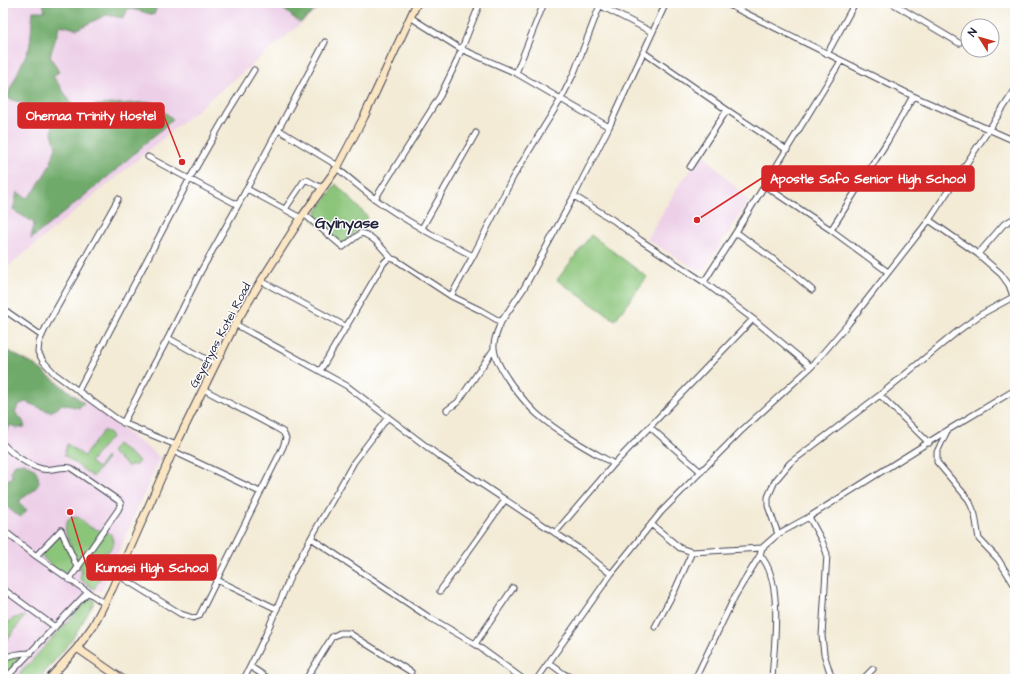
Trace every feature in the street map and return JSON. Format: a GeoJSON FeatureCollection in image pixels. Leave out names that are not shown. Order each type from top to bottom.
{"type":"FeatureCollection","features":[{"type":"Feature","properties":{"kind":"street","name":"Geyenyas Kotei Road"},"geometry":{"type":"LineString","coordinates":[[49,679],[77,648],[93,626],[105,604],[175,448],[235,324],[303,216],[337,167],[364,117],[417,3]]}},
{"type":"Feature","properties":{"kind":"street"},"geometry":{"type":"LineString","coordinates":[[375,199],[440,96],[480,3]]}},
{"type":"Feature","properties":{"kind":"street"},"geometry":{"type":"LineString","coordinates":[[516,74],[544,3]]}},
{"type":"Feature","properties":{"kind":"street"},"geometry":{"type":"LineString","coordinates":[[614,464],[578,444],[536,413],[504,374],[495,356],[495,338],[501,322],[524,288],[574,196],[609,127],[666,3]]}},
{"type":"Feature","properties":{"kind":"street"},"geometry":{"type":"LineString","coordinates":[[725,3],[913,96],[1015,140]]}},
{"type":"Feature","properties":{"kind":"street"},"geometry":{"type":"LineString","coordinates":[[827,54],[855,3]]}},
{"type":"Feature","properties":{"kind":"street"},"geometry":{"type":"LineString","coordinates":[[892,3],[959,43]]}},
{"type":"Feature","properties":{"kind":"street"},"geometry":{"type":"LineString","coordinates":[[451,296],[513,177],[561,99],[574,72],[597,4],[652,32]]}},
{"type":"Feature","properties":{"kind":"street"},"geometry":{"type":"LineString","coordinates":[[410,17],[461,50],[516,74],[609,127]]}},
{"type":"Feature","properties":{"kind":"street"},"geometry":{"type":"LineString","coordinates":[[123,423],[168,338],[201,271],[279,130],[325,42]]}},
{"type":"Feature","properties":{"kind":"street"},"geometry":{"type":"LineString","coordinates":[[643,52],[787,150]]}},
{"type":"Feature","properties":{"kind":"street"},"geometry":{"type":"LineString","coordinates":[[704,282],[765,186],[841,61]]}},
{"type":"Feature","properties":{"kind":"street"},"geometry":{"type":"LineString","coordinates":[[78,391],[190,178],[254,70]]}},
{"type":"Feature","properties":{"kind":"street"},"geometry":{"type":"LineString","coordinates":[[537,679],[611,574],[651,524],[740,432],[811,367],[848,324],[929,220],[1015,90]]}},
{"type":"Feature","properties":{"kind":"street"},"geometry":{"type":"LineString","coordinates":[[831,230],[887,142],[913,96]]}},
{"type":"Feature","properties":{"kind":"street"},"geometry":{"type":"LineString","coordinates":[[690,167],[727,110]]}},
{"type":"Feature","properties":{"kind":"street"},"geometry":{"type":"LineString","coordinates":[[279,130],[337,167],[375,199],[396,213],[434,236],[473,256]]}},
{"type":"Feature","properties":{"kind":"street"},"geometry":{"type":"LineString","coordinates":[[422,228],[476,133]]}},
{"type":"Feature","properties":{"kind":"street"},"geometry":{"type":"LineString","coordinates":[[148,157],[190,178],[238,205]]}},
{"type":"Feature","properties":{"kind":"street"},"geometry":{"type":"LineString","coordinates":[[285,209],[304,181],[310,181],[322,188]]}},
{"type":"Feature","properties":{"kind":"street"},"geometry":{"type":"LineString","coordinates":[[765,186],[831,230],[888,272]]}},
{"type":"Feature","properties":{"kind":"street"},"geometry":{"type":"LineString","coordinates":[[247,189],[285,209],[303,216],[343,247],[361,234],[367,234],[378,243],[390,258],[451,296],[501,322]]}},
{"type":"Feature","properties":{"kind":"street"},"geometry":{"type":"LineString","coordinates":[[574,196],[613,220],[640,240],[704,282],[753,319],[811,367]]}},
{"type":"Feature","properties":{"kind":"street"},"geometry":{"type":"LineString","coordinates":[[118,199],[42,336],[39,342],[38,352],[43,361],[55,374],[123,423],[260,492]]}},
{"type":"Feature","properties":{"kind":"street"},"geometry":{"type":"LineString","coordinates":[[978,254],[1004,224],[1015,218]]}},
{"type":"Feature","properties":{"kind":"street"},"geometry":{"type":"LineString","coordinates":[[778,534],[768,506],[768,497],[775,482],[790,463],[880,395],[958,331],[980,315],[1014,298],[1009,285],[1001,274],[978,254],[929,220]]}},
{"type":"Feature","properties":{"kind":"street"},"geometry":{"type":"LineString","coordinates":[[736,232],[792,273],[812,290]]}},
{"type":"Feature","properties":{"kind":"street"},"geometry":{"type":"LineString","coordinates":[[320,371],[383,264],[390,258]]}},
{"type":"Feature","properties":{"kind":"street"},"geometry":{"type":"LineString","coordinates":[[261,281],[347,327]]}},
{"type":"Feature","properties":{"kind":"street"},"geometry":{"type":"LineString","coordinates":[[3,309],[42,336]]}},
{"type":"Feature","properties":{"kind":"street"},"geometry":{"type":"LineString","coordinates":[[555,533],[614,464],[753,319]]}},
{"type":"Feature","properties":{"kind":"street"},"geometry":{"type":"LineString","coordinates":[[235,324],[347,386],[438,456],[581,550],[611,574]]}},
{"type":"Feature","properties":{"kind":"street"},"geometry":{"type":"LineString","coordinates":[[168,338],[215,364]]}},
{"type":"Feature","properties":{"kind":"street"},"geometry":{"type":"LineString","coordinates":[[447,410],[458,402],[494,349]]}},
{"type":"Feature","properties":{"kind":"street"},"geometry":{"type":"LineString","coordinates":[[118,575],[181,614],[193,618],[199,616],[283,446],[286,438],[283,432],[278,428],[203,389]]}},
{"type":"Feature","properties":{"kind":"street"},"geometry":{"type":"LineString","coordinates":[[695,679],[735,596],[760,555],[762,548],[778,534],[809,518],[948,430],[1015,390]]}},
{"type":"Feature","properties":{"kind":"street"},"geometry":{"type":"LineString","coordinates":[[880,395],[929,443]]}},
{"type":"Feature","properties":{"kind":"street"},"geometry":{"type":"LineString","coordinates":[[244,679],[277,609],[291,575],[311,538],[354,462],[388,417]]}},
{"type":"Feature","properties":{"kind":"street"},"geometry":{"type":"LineString","coordinates":[[650,427],[701,472]]}},
{"type":"Feature","properties":{"kind":"street"},"geometry":{"type":"LineString","coordinates":[[948,430],[937,452],[937,462],[969,500],[975,514],[980,540],[998,559],[1015,586]]}},
{"type":"Feature","properties":{"kind":"street"},"geometry":{"type":"LineString","coordinates":[[3,444],[18,458],[43,469],[71,468],[119,501],[121,504],[78,569],[69,580]]}},
{"type":"Feature","properties":{"kind":"street"},"geometry":{"type":"LineString","coordinates":[[440,591],[505,500]]}},
{"type":"Feature","properties":{"kind":"street"},"geometry":{"type":"LineString","coordinates":[[809,518],[822,541],[826,554],[822,636],[824,654],[832,679]]}},
{"type":"Feature","properties":{"kind":"street"},"geometry":{"type":"LineString","coordinates":[[651,524],[680,548],[692,552],[762,548]]}},
{"type":"Feature","properties":{"kind":"street"},"geometry":{"type":"LineString","coordinates":[[3,530],[69,580],[105,604]]}},
{"type":"Feature","properties":{"kind":"street"},"geometry":{"type":"LineString","coordinates":[[36,556],[61,530],[78,569]]}},
{"type":"Feature","properties":{"kind":"street"},"geometry":{"type":"LineString","coordinates":[[311,538],[427,616],[475,644],[523,679]]}},
{"type":"Feature","properties":{"kind":"street"},"geometry":{"type":"LineString","coordinates":[[655,627],[675,590],[692,552]]}},
{"type":"Feature","properties":{"kind":"street"},"geometry":{"type":"LineString","coordinates":[[760,555],[766,561],[770,570],[775,590],[775,627],[772,679]]}},
{"type":"Feature","properties":{"kind":"street"},"geometry":{"type":"LineString","coordinates":[[218,580],[277,609]]}},
{"type":"Feature","properties":{"kind":"street"},"geometry":{"type":"LineString","coordinates":[[475,644],[513,588]]}},
{"type":"Feature","properties":{"kind":"street"},"geometry":{"type":"LineString","coordinates":[[3,589],[56,627]]}},
{"type":"Feature","properties":{"kind":"street"},"geometry":{"type":"LineString","coordinates":[[6,679],[88,592]]}},
{"type":"Feature","properties":{"kind":"street"},"geometry":{"type":"LineString","coordinates":[[306,679],[332,637],[340,633],[349,633],[411,672]]}},
{"type":"Feature","properties":{"kind":"street"},"geometry":{"type":"LineString","coordinates":[[77,648],[122,679]]}},
{"type":"Feature","properties":{"kind":"street"},"geometry":{"type":"LineString","coordinates":[[3,659],[21,653],[31,653]]}},
{"type":"Feature","properties":{"kind":"street"},"geometry":{"type":"LineString","coordinates":[[549,663],[574,679]]}},
{"type":"Feature","properties":{"kind":"street"},"geometry":{"type":"LineString","coordinates":[[251,666],[269,679]]}},
{"type":"Feature","properties":{"kind":"street"},"geometry":{"type":"LineString","coordinates":[[863,679],[873,669]]}},
{"type":"Feature","properties":{"kind":"shaded area"},"geometry":{"type":"Polygon","coordinates":[[[3,3],[326,3],[3,271],[3,3]]]}},
{"type":"Feature","properties":{"kind":"shaded area"},"geometry":{"type":"Polygon","coordinates":[[[704,155],[749,201],[704,270],[699,271],[647,239],[680,183],[704,155]]]}},
{"type":"Feature","properties":{"kind":"shaded area"},"geometry":{"type":"Polygon","coordinates":[[[3,348],[36,365],[160,457],[101,592],[96,590],[90,597],[95,600],[95,602],[72,641],[40,679],[3,679],[3,348]]]}},
{"type":"Feature","properties":{"kind":"green space"},"geometry":{"type":"Polygon","coordinates":[[[43,3],[158,3],[154,15],[128,8],[124,18],[106,15],[77,29],[60,25],[50,56],[59,72],[53,76],[76,110],[96,105],[153,102],[173,119],[110,175],[31,239],[34,223],[13,210],[17,192],[27,198],[35,190],[50,165],[56,147],[52,133],[53,112],[6,98],[30,46],[33,11],[45,11],[43,3]]]}},
{"type":"Feature","properties":{"kind":"green space"},"geometry":{"type":"Polygon","coordinates":[[[285,3],[317,3],[317,9],[300,23],[281,7],[285,3]]]}},
{"type":"Feature","properties":{"kind":"green space"},"geometry":{"type":"Polygon","coordinates":[[[336,184],[368,217],[343,245],[312,219],[336,184]]]}},
{"type":"Feature","properties":{"kind":"green space"},"geometry":{"type":"Polygon","coordinates":[[[591,235],[647,277],[615,320],[557,280],[591,235]]]}},
{"type":"Feature","properties":{"kind":"green space"},"geometry":{"type":"Polygon","coordinates":[[[3,348],[36,366],[84,403],[79,408],[62,404],[50,412],[26,402],[20,404],[15,412],[23,421],[25,427],[17,428],[11,425],[3,435],[3,348]]]}},
{"type":"Feature","properties":{"kind":"green space"},"geometry":{"type":"Polygon","coordinates":[[[104,430],[112,436],[90,462],[98,468],[106,457],[107,459],[93,477],[64,455],[67,444],[84,456],[104,430]]]}},
{"type":"Feature","properties":{"kind":"green space"},"geometry":{"type":"Polygon","coordinates":[[[117,444],[139,461],[135,466],[132,464],[129,467],[111,452],[117,444]]]}},
{"type":"Feature","properties":{"kind":"green space"},"geometry":{"type":"Polygon","coordinates":[[[24,463],[31,466],[35,470],[38,475],[39,483],[33,491],[20,500],[20,504],[27,510],[21,517],[3,503],[3,478],[6,481],[12,477],[11,470],[15,464],[24,463]]]}},
{"type":"Feature","properties":{"kind":"green space"},"geometry":{"type":"Polygon","coordinates":[[[78,517],[90,527],[111,534],[114,544],[104,557],[107,567],[94,589],[80,579],[81,570],[66,531],[66,524],[70,519],[78,517]]]}},
{"type":"Feature","properties":{"kind":"green space"},"geometry":{"type":"Polygon","coordinates":[[[58,536],[63,538],[75,569],[70,575],[53,568],[41,555],[58,536]]]}},
{"type":"Feature","properties":{"kind":"green space"},"geometry":{"type":"Polygon","coordinates":[[[89,598],[94,600],[94,603],[71,641],[39,679],[15,679],[89,598]]]}},
{"type":"Feature","properties":{"kind":"green space"},"geometry":{"type":"Polygon","coordinates":[[[25,616],[6,641],[3,638],[3,626],[14,618],[25,616]]]}},
{"type":"Feature","properties":{"kind":"green space"},"geometry":{"type":"Polygon","coordinates":[[[25,654],[8,674],[3,677],[3,661],[25,654]]]}},
{"type":"Feature","properties":{"kind":"place","name":"Ohemaa Trinity Hostel"},"geometry":{"type":"Point","coordinates":[182,162]}},
{"type":"Feature","properties":{"kind":"place","name":"Apostle Safo Senior High School"},"geometry":{"type":"Point","coordinates":[697,220]}},
{"type":"Feature","properties":{"kind":"place","name":"Kumasi High School"},"geometry":{"type":"Point","coordinates":[70,512]}},
{"type":"Feature","properties":{"kind":"district","name":"Gyinyase"},"geometry":{"type":"Point","coordinates":[347,222]}}]}
